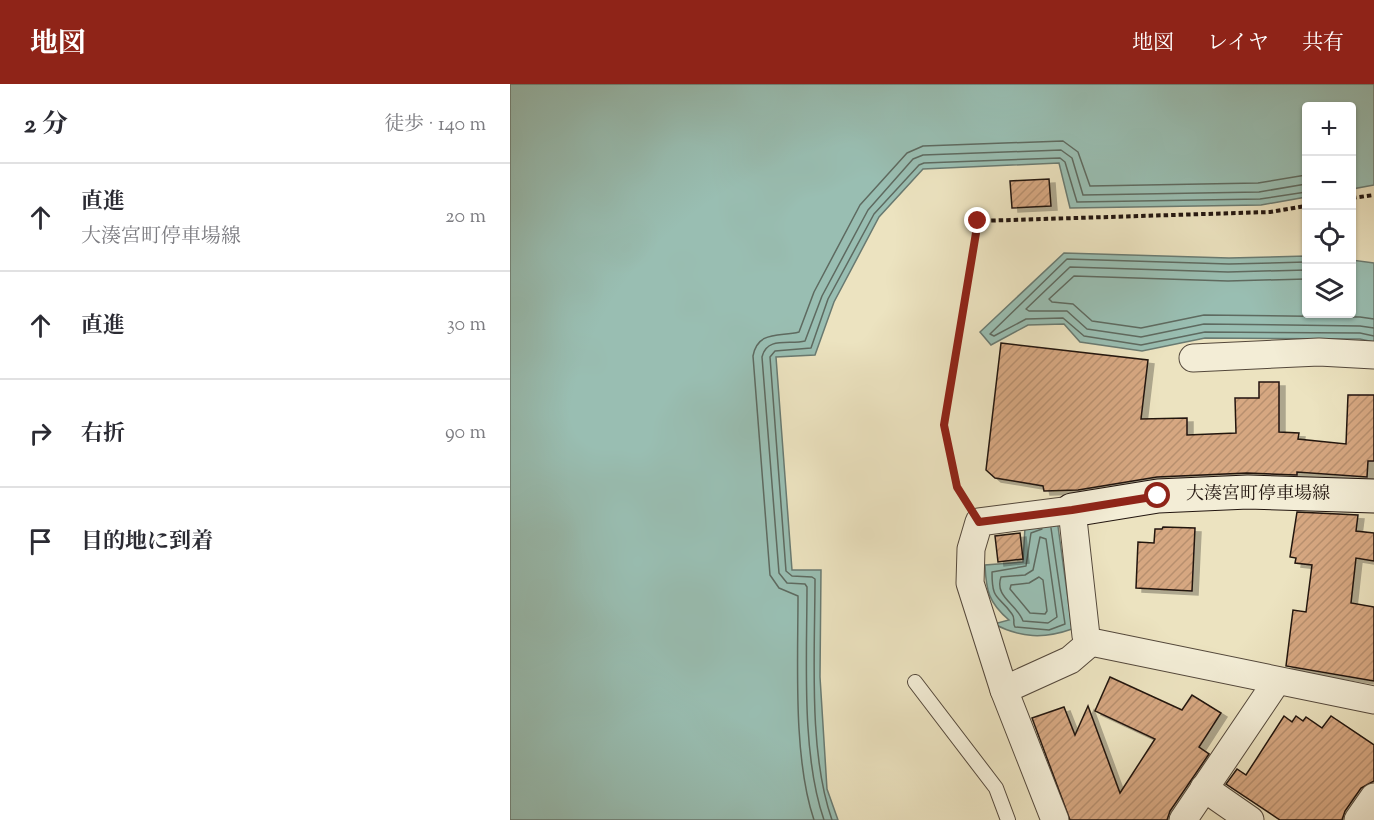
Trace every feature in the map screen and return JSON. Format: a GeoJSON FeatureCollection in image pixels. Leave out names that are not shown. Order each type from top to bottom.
{"type":"FeatureCollection","features":[{"type":"Feature","properties":{"kind":"main road","name":"大湊宮町停車場線"},"geometry":{"type":"LineString","coordinates":[[1072,510],[1158,496],[1248,492],[1374,496]]}},
{"type":"Feature","properties":{"kind":"street"},"geometry":{"type":"LineString","coordinates":[[1193,358],[1319,352],[1374,355]]}},
{"type":"Feature","properties":{"kind":"street"},"geometry":{"type":"LineString","coordinates":[[1055,820],[1004,690],[970,583],[971,549],[979,522],[1072,510],[1086,636],[1091,642],[1374,700]]}},
{"type":"Feature","properties":{"kind":"street"},"geometry":{"type":"LineString","coordinates":[[1004,690],[1070,660],[1091,642]]}},
{"type":"Feature","properties":{"kind":"street"},"geometry":{"type":"LineString","coordinates":[[1183,820],[1277,681]]}},
{"type":"Feature","properties":{"kind":"street"},"geometry":{"type":"LineString","coordinates":[[1204,788],[1250,820]]}},
{"type":"Feature","properties":{"kind":"street"},"geometry":{"type":"LineString","coordinates":[[1358,820],[1374,797]]}},
{"type":"Feature","properties":{"kind":"lane"},"geometry":{"type":"LineString","coordinates":[[915,682],[996,788],[1008,820]]}},
{"type":"Feature","properties":{"kind":"path"},"geometry":{"type":"LineString","coordinates":[[1356,197],[1374,195]]}},
{"type":"Feature","properties":{"kind":"path"},"geometry":{"type":"LineString","coordinates":[[979,522],[957,487],[944,425],[978,221],[1270,212],[1302,207]]}},
{"type":"Feature","properties":{"kind":"water"},"geometry":{"type":"Polygon","coordinates":[[[510,84],[1374,84],[1374,185],[1356,188],[1356,102],[1302,102],[1302,198],[1261,205],[1070,208],[1059,163],[923,169],[879,217],[834,302],[815,355],[776,357],[792,570],[821,570],[820,677],[827,789],[838,820],[510,820],[510,84]]]}},
{"type":"Feature","properties":{"kind":"water"},"geometry":{"type":"Polygon","coordinates":[[[1064,253],[1229,258],[1302,256],[1302,318],[1356,318],[1356,261],[1374,263],[1374,342],[1360,339],[1205,338],[1142,351],[1080,342],[1064,324],[1028,325],[991,345],[980,332],[1064,253]]]}},
{"type":"Feature","properties":{"kind":"water"},"geometry":{"type":"Polygon","coordinates":[[[1057,519],[1072,629],[1033,636],[1004,629],[994,624],[1009,620],[997,608],[990,596],[985,565],[1023,562],[1025,527],[1057,519]]]}},
{"type":"Feature","properties":{"kind":"building"},"geometry":{"type":"Polygon","coordinates":[[[1049,179],[1051,206],[1012,208],[1010,181],[1049,179]]]}},
{"type":"Feature","properties":{"kind":"building"},"geometry":{"type":"Polygon","coordinates":[[[1001,343],[1148,360],[1141,419],[1187,418],[1187,435],[1236,433],[1235,398],[1259,398],[1259,382],[1279,382],[1279,432],[1299,433],[1298,439],[1346,444],[1348,395],[1374,395],[1374,461],[1368,461],[1367,477],[1297,472],[1297,475],[1247,473],[1157,477],[1078,490],[1044,491],[1043,486],[995,478],[986,470],[1001,343]]]}},
{"type":"Feature","properties":{"kind":"building"},"geometry":{"type":"Polygon","coordinates":[[[1297,512],[1358,515],[1356,531],[1374,533],[1374,561],[1356,558],[1351,603],[1374,607],[1374,681],[1286,666],[1293,610],[1306,612],[1312,565],[1295,563],[1296,558],[1290,557],[1297,512]]]}},
{"type":"Feature","properties":{"kind":"building"},"geometry":{"type":"Polygon","coordinates":[[[1195,528],[1192,591],[1136,588],[1138,542],[1154,543],[1155,529],[1195,528]]]}},
{"type":"Feature","properties":{"kind":"building"},"geometry":{"type":"Polygon","coordinates":[[[1020,533],[1023,559],[998,562],[995,536],[1020,533]]]}},
{"type":"Feature","properties":{"kind":"building"},"geometry":{"type":"Polygon","coordinates":[[[1110,677],[1182,710],[1192,695],[1221,713],[1199,747],[1209,754],[1170,811],[1167,820],[1070,820],[1032,718],[1064,707],[1075,735],[1088,706],[1120,793],[1155,739],[1095,711],[1110,677]]]}},
{"type":"Feature","properties":{"kind":"building"},"geometry":{"type":"Polygon","coordinates":[[[1284,716],[1292,722],[1296,716],[1303,721],[1306,717],[1322,728],[1331,716],[1374,745],[1374,781],[1361,788],[1345,811],[1342,820],[1280,820],[1226,784],[1237,769],[1246,775],[1284,716]]]}},
{"type":"Feature","properties":{"kind":"route"},"geometry":{"type":"LineString","coordinates":[[978,221],[944,425],[957,487],[979,522],[1158,496]]}}]}
